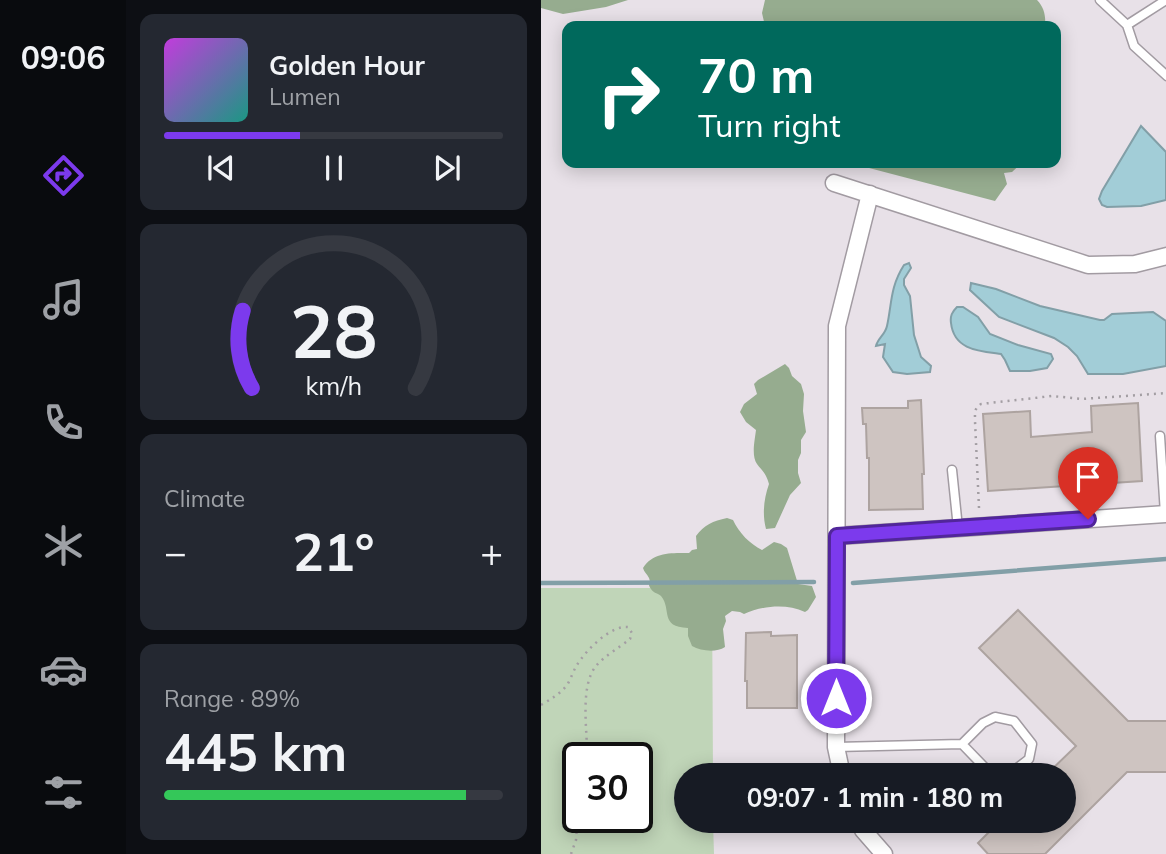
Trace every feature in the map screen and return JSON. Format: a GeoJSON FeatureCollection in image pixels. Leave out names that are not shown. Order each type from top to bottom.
{"type":"FeatureCollection","features":[{"type":"Feature","properties":{"kind":"street"},"geometry":{"type":"LineString","coordinates":[[834,183],[1088,265],[1135,264],[1166,256]]}},
{"type":"Feature","properties":{"kind":"street"},"geometry":{"type":"LineString","coordinates":[[839,763],[836,747],[837,326],[870,194]]}},
{"type":"Feature","properties":{"kind":"street"},"geometry":{"type":"LineString","coordinates":[[837,536],[1166,514]]}},
{"type":"Feature","properties":{"kind":"street"},"geometry":{"type":"LineString","coordinates":[[866,833],[884,854]]}},
{"type":"Feature","properties":{"kind":"lane"},"geometry":{"type":"LineString","coordinates":[[1100,0],[1127,25],[1134,46],[1166,76]]}},
{"type":"Feature","properties":{"kind":"lane"},"geometry":{"type":"LineString","coordinates":[[1127,25],[1166,0]]}},
{"type":"Feature","properties":{"kind":"lane"},"geometry":{"type":"LineString","coordinates":[[1160,436],[1166,514]]}},
{"type":"Feature","properties":{"kind":"lane"},"geometry":{"type":"LineString","coordinates":[[952,470],[957,528]]}},
{"type":"Feature","properties":{"kind":"lane"},"geometry":{"type":"LineString","coordinates":[[836,747],[962,744],[983,723],[995,718],[1013,721],[1032,744],[1029,759],[1024,763]]}},
{"type":"Feature","properties":{"kind":"lane"},"geometry":{"type":"LineString","coordinates":[[962,744],[981,763]]}},
{"type":"Feature","properties":{"kind":"path"},"geometry":{"type":"LineString","coordinates":[[979,508],[975,421],[977,406],[1052,396],[1082,399],[1166,393]]}},
{"type":"Feature","properties":{"kind":"path"},"geometry":{"type":"LineString","coordinates":[[541,705],[558,695],[585,653],[600,639],[621,626],[628,627],[633,634],[630,639],[595,667],[589,680],[585,706],[586,742]]}},
{"type":"Feature","properties":{"kind":"path"},"geometry":{"type":"LineString","coordinates":[[571,854],[576,833]]}},
{"type":"Feature","properties":{"kind":"green space"},"geometry":{"type":"Polygon","coordinates":[[[541,0],[628,0],[606,7],[563,14],[541,8],[541,0]]]}},
{"type":"Feature","properties":{"kind":"green space"},"geometry":{"type":"Polygon","coordinates":[[[765,0],[1037,0],[1044,12],[1045,21],[764,21],[762,13],[765,0]]]}},
{"type":"Feature","properties":{"kind":"green space"},"geometry":{"type":"Polygon","coordinates":[[[869,168],[1016,168],[1004,173],[1007,184],[995,201],[869,168]]]}},
{"type":"Feature","properties":{"kind":"green space"},"geometry":{"type":"Polygon","coordinates":[[[785,364],[801,384],[804,394],[806,432],[801,440],[798,460],[801,483],[790,495],[775,528],[766,529],[764,506],[769,484],[754,457],[756,430],[746,422],[740,412],[744,404],[757,394],[754,384],[785,364]]]}},
{"type":"Feature","properties":{"kind":"green space"},"geometry":{"type":"Polygon","coordinates":[[[727,518],[733,520],[745,538],[762,550],[774,542],[787,548],[798,584],[812,586],[816,597],[805,612],[782,607],[766,607],[744,614],[732,611],[725,616],[725,647],[713,651],[704,650],[692,646],[688,628],[679,627],[670,621],[664,601],[651,589],[643,568],[657,556],[689,553],[697,549],[696,536],[699,532],[709,524],[727,518]]]}},
{"type":"Feature","properties":{"kind":"green space"},"geometry":{"type":"Polygon","coordinates":[[[541,588],[712,588],[713,763],[674,763],[674,833],[713,833],[714,854],[541,854],[541,588]]]}},
{"type":"Feature","properties":{"kind":"water"},"geometry":{"type":"Polygon","coordinates":[[[1141,126],[1166,152],[1166,200],[1141,206],[1102,205],[1099,199],[1102,191],[1141,126]]]}},
{"type":"Feature","properties":{"kind":"water"},"geometry":{"type":"Polygon","coordinates":[[[909,263],[911,268],[904,279],[904,285],[910,296],[914,335],[921,357],[931,366],[930,372],[907,374],[893,372],[883,357],[885,344],[876,346],[887,326],[896,281],[904,265],[909,263]]]}},
{"type":"Feature","properties":{"kind":"water"},"geometry":{"type":"Polygon","coordinates":[[[971,283],[996,289],[1040,306],[1100,320],[1112,314],[1153,312],[1166,321],[1166,366],[1123,374],[1088,374],[1077,356],[1054,338],[999,317],[970,290],[971,283]]]}},
{"type":"Feature","properties":{"kind":"water"},"geometry":{"type":"Polygon","coordinates":[[[957,307],[963,307],[978,317],[990,334],[1051,354],[1053,359],[1047,368],[1010,371],[1001,354],[969,348],[957,339],[951,321],[957,307]]]}},
{"type":"Feature","properties":{"kind":"building"},"geometry":{"type":"Polygon","coordinates":[[[921,400],[923,509],[869,510],[869,458],[862,408],[908,408],[908,401],[921,400]]]}},
{"type":"Feature","properties":{"kind":"building"},"geometry":{"type":"Polygon","coordinates":[[[1138,403],[1142,481],[988,491],[983,414],[1030,411],[1031,437],[1092,432],[1091,406],[1138,403]]]}},
{"type":"Feature","properties":{"kind":"building"},"geometry":{"type":"Polygon","coordinates":[[[1018,610],[1128,721],[1167,721],[1167,772],[1127,772],[1076,823],[1076,763],[1058,763],[1076,746],[979,648],[1018,610]]]}},
{"type":"Feature","properties":{"kind":"building"},"geometry":{"type":"Polygon","coordinates":[[[771,632],[771,636],[797,635],[797,708],[747,708],[746,633],[771,632]]]}},
{"type":"Feature","properties":{"kind":"building"},"geometry":{"type":"Polygon","coordinates":[[[988,833],[1066,833],[1045,854],[988,854],[978,843],[988,833]]]}},
{"type":"Feature","properties":{"kind":"waterway"},"geometry":{"type":"LineString","coordinates":[[853,583],[1167,559]]}},
{"type":"Feature","properties":{"kind":"waterway"},"geometry":{"type":"LineString","coordinates":[[541,583],[814,582]]}},
{"type":"Feature","properties":{"kind":"route"},"geometry":{"type":"LineString","coordinates":[[836,698],[837,536],[1088,519]]}}]}
